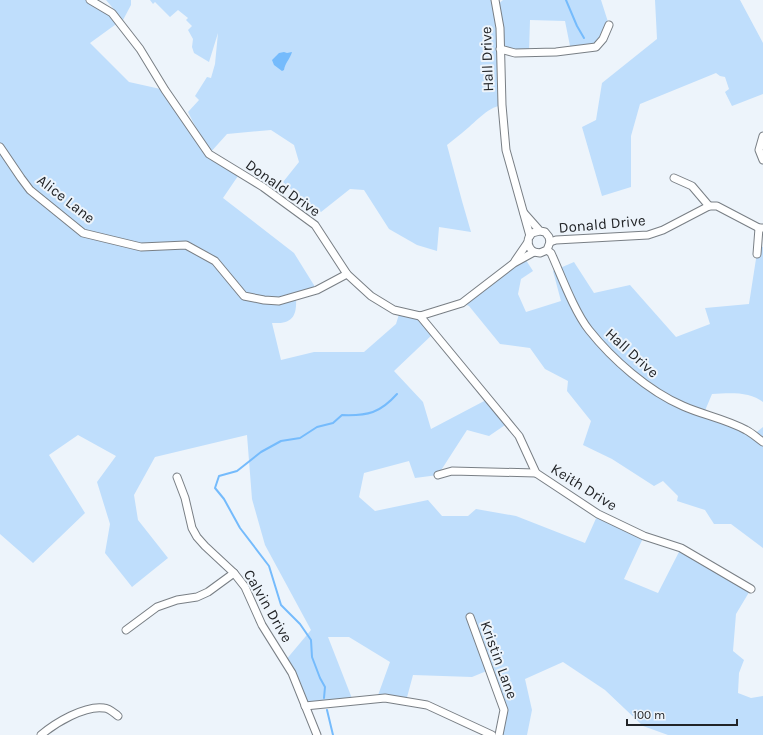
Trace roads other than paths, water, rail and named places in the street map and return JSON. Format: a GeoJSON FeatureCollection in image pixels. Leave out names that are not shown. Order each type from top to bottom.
{"type":"FeatureCollection","features":[{"type":"Feature","properties":{"kind":"street","name":"Donald Drive"},"geometry":{"type":"LineString","coordinates":[[90,0],[112,13],[140,50],[165,90],[209,154],[263,187],[316,225],[347,274],[371,296],[394,310],[420,316]]}},
{"type":"Feature","properties":{"kind":"street","name":"Hall Drive"},"geometry":{"type":"LineString","coordinates":[[495,0],[500,28],[502,104],[506,150],[529,239]]}},
{"type":"Feature","properties":{"kind":"street"},"geometry":{"type":"LineString","coordinates":[[500,49],[515,53],[556,52],[596,47],[603,39],[609,25]]}},
{"type":"Feature","properties":{"kind":"street"},"geometry":{"type":"LineString","coordinates":[[763,136],[759,150],[763,160]]}},
{"type":"Feature","properties":{"kind":"street","name":"Alice Lane"},"geometry":{"type":"LineString","coordinates":[[0,147],[30,190],[83,233],[140,247],[186,245],[215,261],[244,296],[279,301],[317,290],[347,274]]}},
{"type":"Feature","properties":{"kind":"street"},"geometry":{"type":"LineString","coordinates":[[674,178],[692,186],[709,206],[717,206],[761,228],[757,254]]}},
{"type":"Feature","properties":{"kind":"street","name":"Donald Drive"},"geometry":{"type":"LineString","coordinates":[[550,242],[556,240],[648,235],[663,230],[709,206]]}},
{"type":"Feature","properties":{"kind":"street","name":"Hall Drive"},"geometry":{"type":"LineString","coordinates":[[523,211],[540,231]]}},
{"type":"Feature","properties":{"kind":"street"},"geometry":{"type":"LineString","coordinates":[[420,316],[462,303],[514,263],[534,252],[540,253],[547,250],[550,242],[547,234],[540,231],[535,231],[514,263]]}},
{"type":"Feature","properties":{"kind":"street"},"geometry":{"type":"LineString","coordinates":[[529,239],[531,250],[534,252]]}},
{"type":"Feature","properties":{"kind":"street","name":"Hall Drive"},"geometry":{"type":"LineString","coordinates":[[547,250],[551,253],[576,308],[588,329],[619,362],[644,384],[682,406],[747,430],[763,442]]}},
{"type":"Feature","properties":{"kind":"street","name":"Keith Drive"},"geometry":{"type":"LineString","coordinates":[[420,316],[519,436],[536,473],[598,514],[644,536],[681,548],[751,589]]}},
{"type":"Feature","properties":{"kind":"street"},"geometry":{"type":"LineString","coordinates":[[438,475],[452,471],[536,473]]}},
{"type":"Feature","properties":{"kind":"street","name":"Calvin Drive"},"geometry":{"type":"LineString","coordinates":[[177,477],[185,498],[192,528],[205,546],[234,573],[245,587],[262,625],[292,672],[317,735]]}},
{"type":"Feature","properties":{"kind":"street"},"geometry":{"type":"LineString","coordinates":[[126,630],[157,607],[177,600],[198,597],[208,592],[234,573]]}},
{"type":"Feature","properties":{"kind":"street","name":"Kristin Lane"},"geometry":{"type":"LineString","coordinates":[[470,617],[504,710],[499,735]]}},
{"type":"Feature","properties":{"kind":"street"},"geometry":{"type":"LineString","coordinates":[[305,706],[385,698],[427,705],[492,735]]}},
{"type":"Feature","properties":{"kind":"street"},"geometry":{"type":"LineString","coordinates":[[41,735],[66,718],[93,708],[106,708],[118,716]]}},
{"type":"Feature","properties":{"kind":"water"},"geometry":{"type":"Polygon","coordinates":[[[292,52],[284,70],[282,71],[274,65],[272,60],[279,53],[292,52]]]}},
{"type":"Feature","properties":{"kind":"waterway"},"geometry":{"type":"LineString","coordinates":[[566,0],[584,38]]}},
{"type":"Feature","properties":{"kind":"waterway"},"geometry":{"type":"LineString","coordinates":[[324,698],[325,687],[312,657],[311,640],[300,624],[281,605],[269,566],[240,528],[224,499],[215,488],[219,476],[237,471],[261,452],[281,441],[300,438],[317,427],[333,423],[342,415],[359,415],[373,412],[385,405],[397,394]]}},
{"type":"Feature","properties":{"kind":"waterway"},"geometry":{"type":"LineString","coordinates":[[327,710],[333,735]]}}]}
